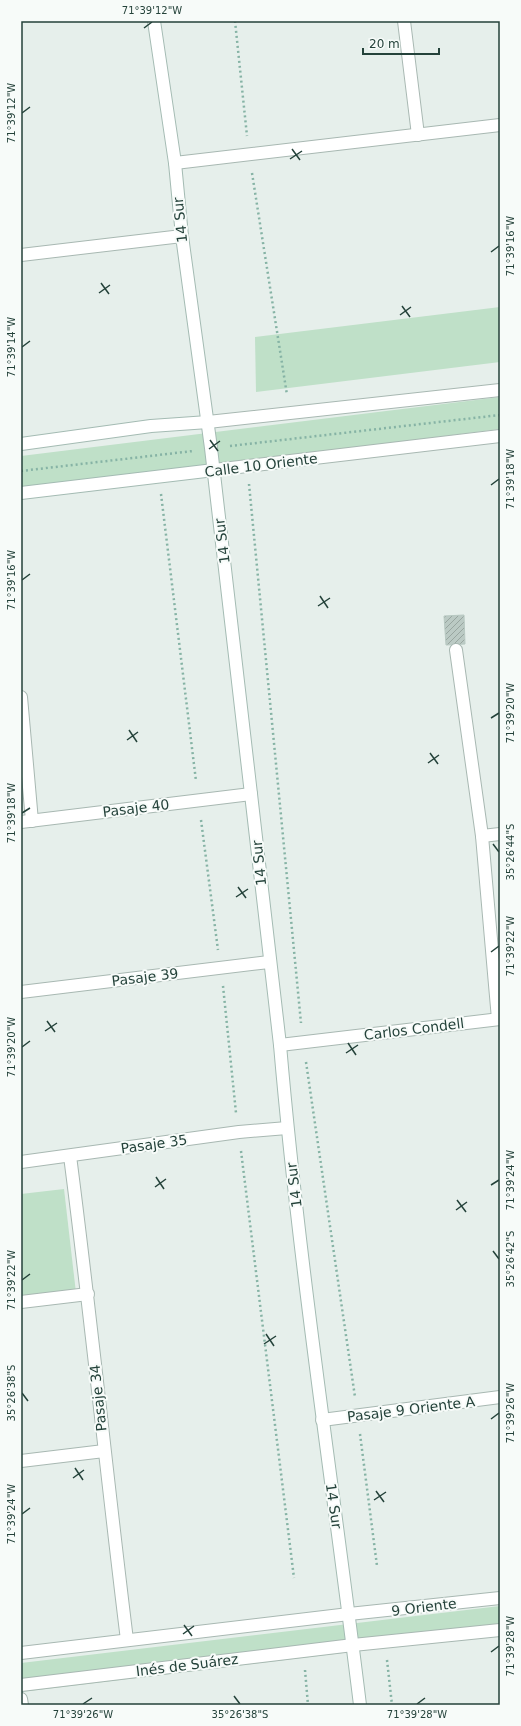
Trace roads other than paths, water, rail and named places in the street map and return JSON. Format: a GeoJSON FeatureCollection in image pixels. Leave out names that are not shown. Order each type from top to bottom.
{"type":"FeatureCollection","features":[{"type":"Feature","properties":{"kind":"street","name":"14 Sur"},"geometry":{"type":"LineString","coordinates":[[154,21],[175,163],[182,236],[212,448],[269,962],[280,1045],[287,1128],[322,1420],[360,1705]]}},
{"type":"Feature","properties":{"kind":"street"},"geometry":{"type":"LineString","coordinates":[[404,21],[418,135]]}},
{"type":"Feature","properties":{"kind":"street"},"geometry":{"type":"LineString","coordinates":[[175,163],[500,125]]}},
{"type":"Feature","properties":{"kind":"street"},"geometry":{"type":"LineString","coordinates":[[21,255],[182,236]]}},
{"type":"Feature","properties":{"kind":"street"},"geometry":{"type":"LineString","coordinates":[[21,444],[151,426],[290,414],[500,390]]}},
{"type":"Feature","properties":{"kind":"street","name":"Calle 10 Oriente"},"geometry":{"type":"LineString","coordinates":[[21,493],[500,436]]}},
{"type":"Feature","properties":{"kind":"street"},"geometry":{"type":"LineString","coordinates":[[456,650],[482,836],[499,1019]]}},
{"type":"Feature","properties":{"kind":"street"},"geometry":{"type":"LineString","coordinates":[[21,697],[27,821]]}},
{"type":"Feature","properties":{"kind":"street","name":"Pasaje 40"},"geometry":{"type":"LineString","coordinates":[[27,821],[251,794]]}},
{"type":"Feature","properties":{"kind":"street"},"geometry":{"type":"LineString","coordinates":[[482,836],[500,834]]}},
{"type":"Feature","properties":{"kind":"street","name":"Pasaje 39"},"geometry":{"type":"LineString","coordinates":[[21,992],[269,962]]}},
{"type":"Feature","properties":{"kind":"street","name":"Carlos Condell"},"geometry":{"type":"LineString","coordinates":[[280,1045],[499,1019]]}},
{"type":"Feature","properties":{"kind":"street","name":"Pasaje 35"},"geometry":{"type":"LineString","coordinates":[[21,1162],[238,1132],[287,1128]]}},
{"type":"Feature","properties":{"kind":"street","name":"Pasaje 34"},"geometry":{"type":"LineString","coordinates":[[70,1156],[88,1294],[104,1451],[127,1640]]}},
{"type":"Feature","properties":{"kind":"street"},"geometry":{"type":"LineString","coordinates":[[21,1302],[88,1294]]}},
{"type":"Feature","properties":{"kind":"street","name":"Pasaje 9 Oriente A"},"geometry":{"type":"LineString","coordinates":[[322,1420],[500,1397]]}},
{"type":"Feature","properties":{"kind":"street"},"geometry":{"type":"LineString","coordinates":[[21,1461],[104,1451]]}},
{"type":"Feature","properties":{"kind":"street","name":"9 Oriente"},"geometry":{"type":"LineString","coordinates":[[349,1614],[500,1598]]}},
{"type":"Feature","properties":{"kind":"street"},"geometry":{"type":"LineString","coordinates":[[21,1653],[349,1614]]}},
{"type":"Feature","properties":{"kind":"street"},"geometry":{"type":"LineString","coordinates":[[353,1645],[500,1630]]}},
{"type":"Feature","properties":{"kind":"street","name":"Inés de Suárez"},"geometry":{"type":"LineString","coordinates":[[21,1685],[353,1645]]}},
{"type":"Feature","properties":{"kind":"street"},"geometry":{"type":"LineString","coordinates":[[21,1699],[22,1705]]}}]}
